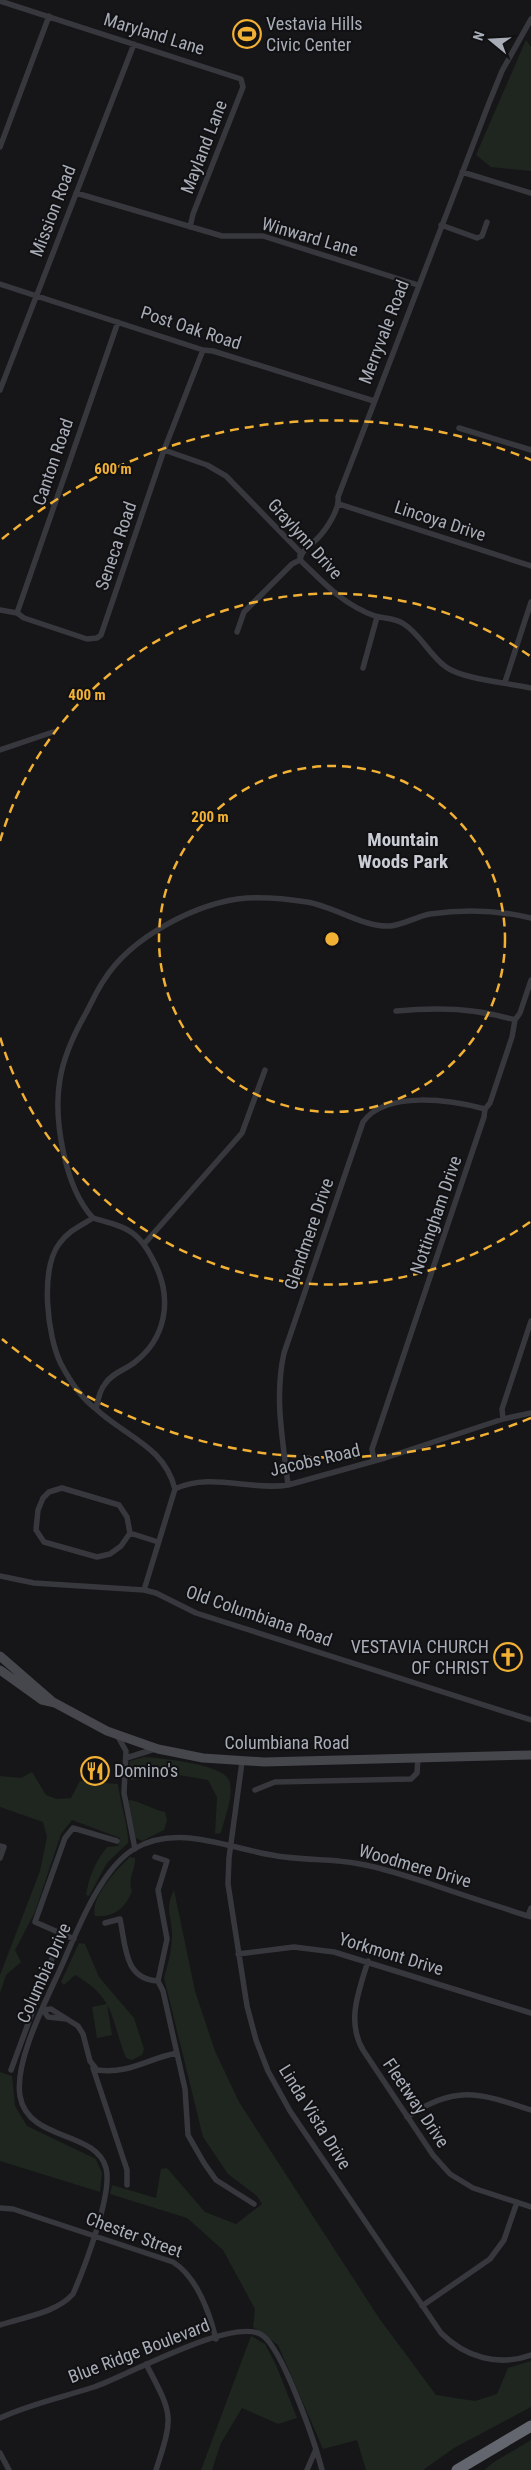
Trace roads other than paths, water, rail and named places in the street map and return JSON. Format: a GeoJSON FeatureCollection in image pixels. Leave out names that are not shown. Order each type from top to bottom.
{"type":"FeatureCollection","features":[{"type":"Feature","properties":{"kind":"highway"},"geometry":{"type":"LineString","coordinates":[[457,2470],[531,2426]]}},
{"type":"Feature","properties":{"kind":"main road","name":"Columbiana Road"},"geometry":{"type":"LineString","coordinates":[[0,1656],[55,1703],[117,1735],[158,1749],[203,1758],[242,1762],[531,1755]]}},
{"type":"Feature","properties":{"kind":"main road","name":"Columbiana Road"},"geometry":{"type":"LineString","coordinates":[[0,1670],[42,1700],[55,1703]]}},
{"type":"Feature","properties":{"kind":"street","name":"Maryland Lane"},"geometry":{"type":"LineString","coordinates":[[0,1],[241,79]]}},
{"type":"Feature","properties":{"kind":"street"},"geometry":{"type":"LineString","coordinates":[[0,146],[49,16]]}},
{"type":"Feature","properties":{"kind":"street","name":"Merryvale Road"},"geometry":{"type":"LineString","coordinates":[[237,632],[244,612],[300,560],[301,552],[319,537],[339,504],[338,497],[462,172],[502,71],[531,19]]}},
{"type":"Feature","properties":{"kind":"street","name":"Mission Road"},"geometry":{"type":"LineString","coordinates":[[0,390],[134,44]]}},
{"type":"Feature","properties":{"kind":"street","name":"Mayland Lane"},"geometry":{"type":"LineString","coordinates":[[190,227],[193,214],[243,87],[241,79]]}},
{"type":"Feature","properties":{"kind":"street"},"geometry":{"type":"LineString","coordinates":[[462,172],[530,193]]}},
{"type":"Feature","properties":{"kind":"street","name":"Winward Lane"},"geometry":{"type":"LineString","coordinates":[[76,193],[228,238],[246,235],[263,236],[418,285]]}},
{"type":"Feature","properties":{"kind":"street"},"geometry":{"type":"LineString","coordinates":[[441,226],[478,238],[482,236],[487,222]]}},
{"type":"Feature","properties":{"kind":"street","name":"Post Oak Road"},"geometry":{"type":"LineString","coordinates":[[0,284],[36,294],[203,350],[213,351],[374,402]]}},
{"type":"Feature","properties":{"kind":"street","name":"Canton Road"},"geometry":{"type":"LineString","coordinates":[[17,613],[118,322]]}},
{"type":"Feature","properties":{"kind":"street","name":"Seneca Road"},"geometry":{"type":"LineString","coordinates":[[17,613],[24,618],[87,639],[97,638],[105,628],[164,450],[203,350]]}},
{"type":"Feature","properties":{"kind":"street"},"geometry":{"type":"LineString","coordinates":[[458,428],[531,450]]}},
{"type":"Feature","properties":{"kind":"street","name":"Graylynn Drive"},"geometry":{"type":"LineString","coordinates":[[164,450],[207,465],[226,476],[300,552],[300,560],[341,600],[377,617],[390,617],[404,624],[422,640],[445,667],[457,674],[531,688]]}},
{"type":"Feature","properties":{"kind":"street","name":"Lincoya Drive"},"geometry":{"type":"LineString","coordinates":[[339,504],[531,566]]}},
{"type":"Feature","properties":{"kind":"street"},"geometry":{"type":"LineString","coordinates":[[505,682],[531,602]]}},
{"type":"Feature","properties":{"kind":"street"},"geometry":{"type":"LineString","coordinates":[[0,610],[17,613]]}},
{"type":"Feature","properties":{"kind":"street"},"geometry":{"type":"LineString","coordinates":[[363,668],[377,617]]}},
{"type":"Feature","properties":{"kind":"street"},"geometry":{"type":"LineString","coordinates":[[0,750],[53,732]]}},
{"type":"Feature","properties":{"kind":"street"},"geometry":{"type":"LineString","coordinates":[[96,1409],[104,1384],[143,1355],[159,1334],[166,1300],[162,1279],[145,1243],[127,1229],[93,1218],[86,1210],[74,1185],[61,1144],[58,1092],[63,1064],[72,1039],[104,979],[128,952],[154,931],[213,905],[246,898],[267,897],[309,902],[390,926],[429,914],[478,910],[510,913],[531,918]]}},
{"type":"Feature","properties":{"kind":"street","name":"Nottingham Drive"},"geometry":{"type":"LineString","coordinates":[[374,1461],[372,1449],[484,1117],[485,1109],[490,1103],[512,1037],[515,1020],[520,1013],[531,980]]}},
{"type":"Feature","properties":{"kind":"street"},"geometry":{"type":"LineString","coordinates":[[396,1011],[431,1008],[469,1009],[515,1020]]}},
{"type":"Feature","properties":{"kind":"street"},"geometry":{"type":"LineString","coordinates":[[145,1243],[242,1133],[265,1070]]}},
{"type":"Feature","properties":{"kind":"street","name":"Glendmere Drive"},"geometry":{"type":"LineString","coordinates":[[288,1485],[278,1400],[278,1378],[284,1353],[363,1122],[369,1114],[380,1106],[404,1101],[459,1102],[485,1109]]}},
{"type":"Feature","properties":{"kind":"street"},"geometry":{"type":"LineString","coordinates":[[93,1218],[71,1231],[58,1245],[49,1269],[47,1299],[54,1344],[60,1363],[77,1390],[86,1402],[152,1450],[164,1462],[175,1489],[144,1590]]}},
{"type":"Feature","properties":{"kind":"street"},"geometry":{"type":"LineString","coordinates":[[503,1419],[502,1409],[531,1321]]}},
{"type":"Feature","properties":{"kind":"street","name":"Jacobs Road"},"geometry":{"type":"LineString","coordinates":[[175,1489],[186,1484],[206,1482],[274,1488],[374,1461],[503,1419],[531,1413]]}},
{"type":"Feature","properties":{"kind":"street"},"geometry":{"type":"LineString","coordinates":[[62,1488],[71,1489],[119,1505],[127,1517],[130,1533],[121,1546],[110,1554],[97,1557],[44,1542],[36,1530],[36,1519],[43,1498],[49,1492],[62,1488]]}},
{"type":"Feature","properties":{"kind":"street"},"geometry":{"type":"LineString","coordinates":[[130,1533],[158,1542]]}},
{"type":"Feature","properties":{"kind":"street","name":"Old Columbiana Road"},"geometry":{"type":"LineString","coordinates":[[0,1576],[34,1583],[144,1590],[156,1593],[196,1613],[530,1720]]}},
{"type":"Feature","properties":{"kind":"street"},"geometry":{"type":"LineString","coordinates":[[530,1720],[531,1712]]}},
{"type":"Feature","properties":{"kind":"street"},"geometry":{"type":"LineString","coordinates":[[117,1735],[124,1746],[126,1758],[124,1793],[135,1849]]}},
{"type":"Feature","properties":{"kind":"street"},"geometry":{"type":"LineString","coordinates":[[126,1758],[158,1749]]}},
{"type":"Feature","properties":{"kind":"street"},"geometry":{"type":"LineString","coordinates":[[255,1790],[275,1782],[411,1779],[417,1774],[418,1758]]}},
{"type":"Feature","properties":{"kind":"street","name":"Linda Vista Drive"},"geometry":{"type":"LineString","coordinates":[[242,1762],[230,1845],[228,1884],[250,2023],[275,2085],[441,2333],[461,2350],[480,2358],[501,2360],[531,2355]]}},
{"type":"Feature","properties":{"kind":"street"},"geometry":{"type":"LineString","coordinates":[[74,1939],[35,1922],[67,1834],[73,1828],[117,1841]]}},
{"type":"Feature","properties":{"kind":"street","name":"Woodmere Drive"},"geometry":{"type":"LineString","coordinates":[[135,1849],[150,1842],[174,1838],[230,1845],[286,1858],[370,1866],[530,1916]]}},
{"type":"Feature","properties":{"kind":"street"},"geometry":{"type":"LineString","coordinates":[[0,1846],[4,1847],[0,1858]]}},
{"type":"Feature","properties":{"kind":"street","name":"Columbia Drive"},"geometry":{"type":"LineString","coordinates":[[0,2325],[58,2306],[67,2301],[73,2294],[82,2274],[94,2236],[106,2184],[107,2170],[102,2159],[85,2145],[40,2125],[29,2116],[22,2102],[19,2086],[22,2063],[42,2010],[74,1939],[113,1868],[135,1849]]}},
{"type":"Feature","properties":{"kind":"street"},"geometry":{"type":"LineString","coordinates":[[155,1858],[167,1861],[158,1890],[167,1939],[158,1981],[177,2053],[184,2089],[188,2135],[216,2180],[254,2204]]}},
{"type":"Feature","properties":{"kind":"street"},"geometry":{"type":"LineString","coordinates":[[530,1916],[531,1908]]}},
{"type":"Feature","properties":{"kind":"street"},"geometry":{"type":"LineString","coordinates":[[104,1923],[120,1920],[132,1969],[145,1980],[158,1981]]}},
{"type":"Feature","properties":{"kind":"street"},"geometry":{"type":"LineString","coordinates":[[10,2070],[61,1934]]}},
{"type":"Feature","properties":{"kind":"street","name":"Yorkmont Drive"},"geometry":{"type":"LineString","coordinates":[[238,1954],[279,1948],[307,1948],[334,1952],[531,2013]]}},
{"type":"Feature","properties":{"kind":"street","name":"Fleetway Drive"},"geometry":{"type":"LineString","coordinates":[[368,1961],[354,2009],[356,2032],[363,2050],[407,2117],[438,2162],[450,2174],[473,2188],[531,2207]]}},
{"type":"Feature","properties":{"kind":"street"},"geometry":{"type":"LineString","coordinates":[[42,2010],[48,2017],[66,2019],[80,2030],[127,2170],[127,2185]]}},
{"type":"Feature","properties":{"kind":"street"},"geometry":{"type":"LineString","coordinates":[[93,2068],[100,2070],[123,2070],[155,2058],[177,2053]]}},
{"type":"Feature","properties":{"kind":"street"},"geometry":{"type":"LineString","coordinates":[[407,2117],[434,2100],[462,2094],[488,2096],[531,2110]]}},
{"type":"Feature","properties":{"kind":"street"},"geometry":{"type":"LineString","coordinates":[[422,2306],[490,2259],[504,2240],[517,2202]]}},
{"type":"Feature","properties":{"kind":"street","name":"Chester Street"},"geometry":{"type":"LineString","coordinates":[[0,2208],[13,2209],[172,2262],[182,2268],[191,2277],[211,2320],[216,2339]]}},
{"type":"Feature","properties":{"kind":"street","name":"Blue Ridge Boulevard"},"geometry":{"type":"LineString","coordinates":[[0,2418],[50,2400],[95,2387],[164,2355],[241,2332],[254,2332],[262,2335],[269,2342],[281,2362],[316,2449],[322,2470]]}},
{"type":"Feature","properties":{"kind":"street"},"geometry":{"type":"LineString","coordinates":[[146,2364],[167,2403],[170,2419],[167,2436],[156,2470]]}},
{"type":"Feature","properties":{"kind":"street"},"geometry":{"type":"LineString","coordinates":[[307,2470],[316,2449]]}},
{"type":"Feature","properties":{"kind":"street"},"geometry":{"type":"LineString","coordinates":[[0,2453],[9,2470]]}},
{"type":"Feature","properties":{"kind":"place","name":"Vestavia Hills Civic Center"},"geometry":{"type":"Point","coordinates":[247,34]}},
{"type":"Feature","properties":{"kind":"place","name":"VESTAVIA CHURCH OF CHRIST"},"geometry":{"type":"Point","coordinates":[508,1657]}},
{"type":"Feature","properties":{"kind":"place","name":"Domino's"},"geometry":{"type":"Point","coordinates":[95,1771]}},
{"type":"Feature","properties":{"kind":"district","name":"Mountain Woods Park"},"geometry":{"type":"Point","coordinates":[403,850]}}]}
